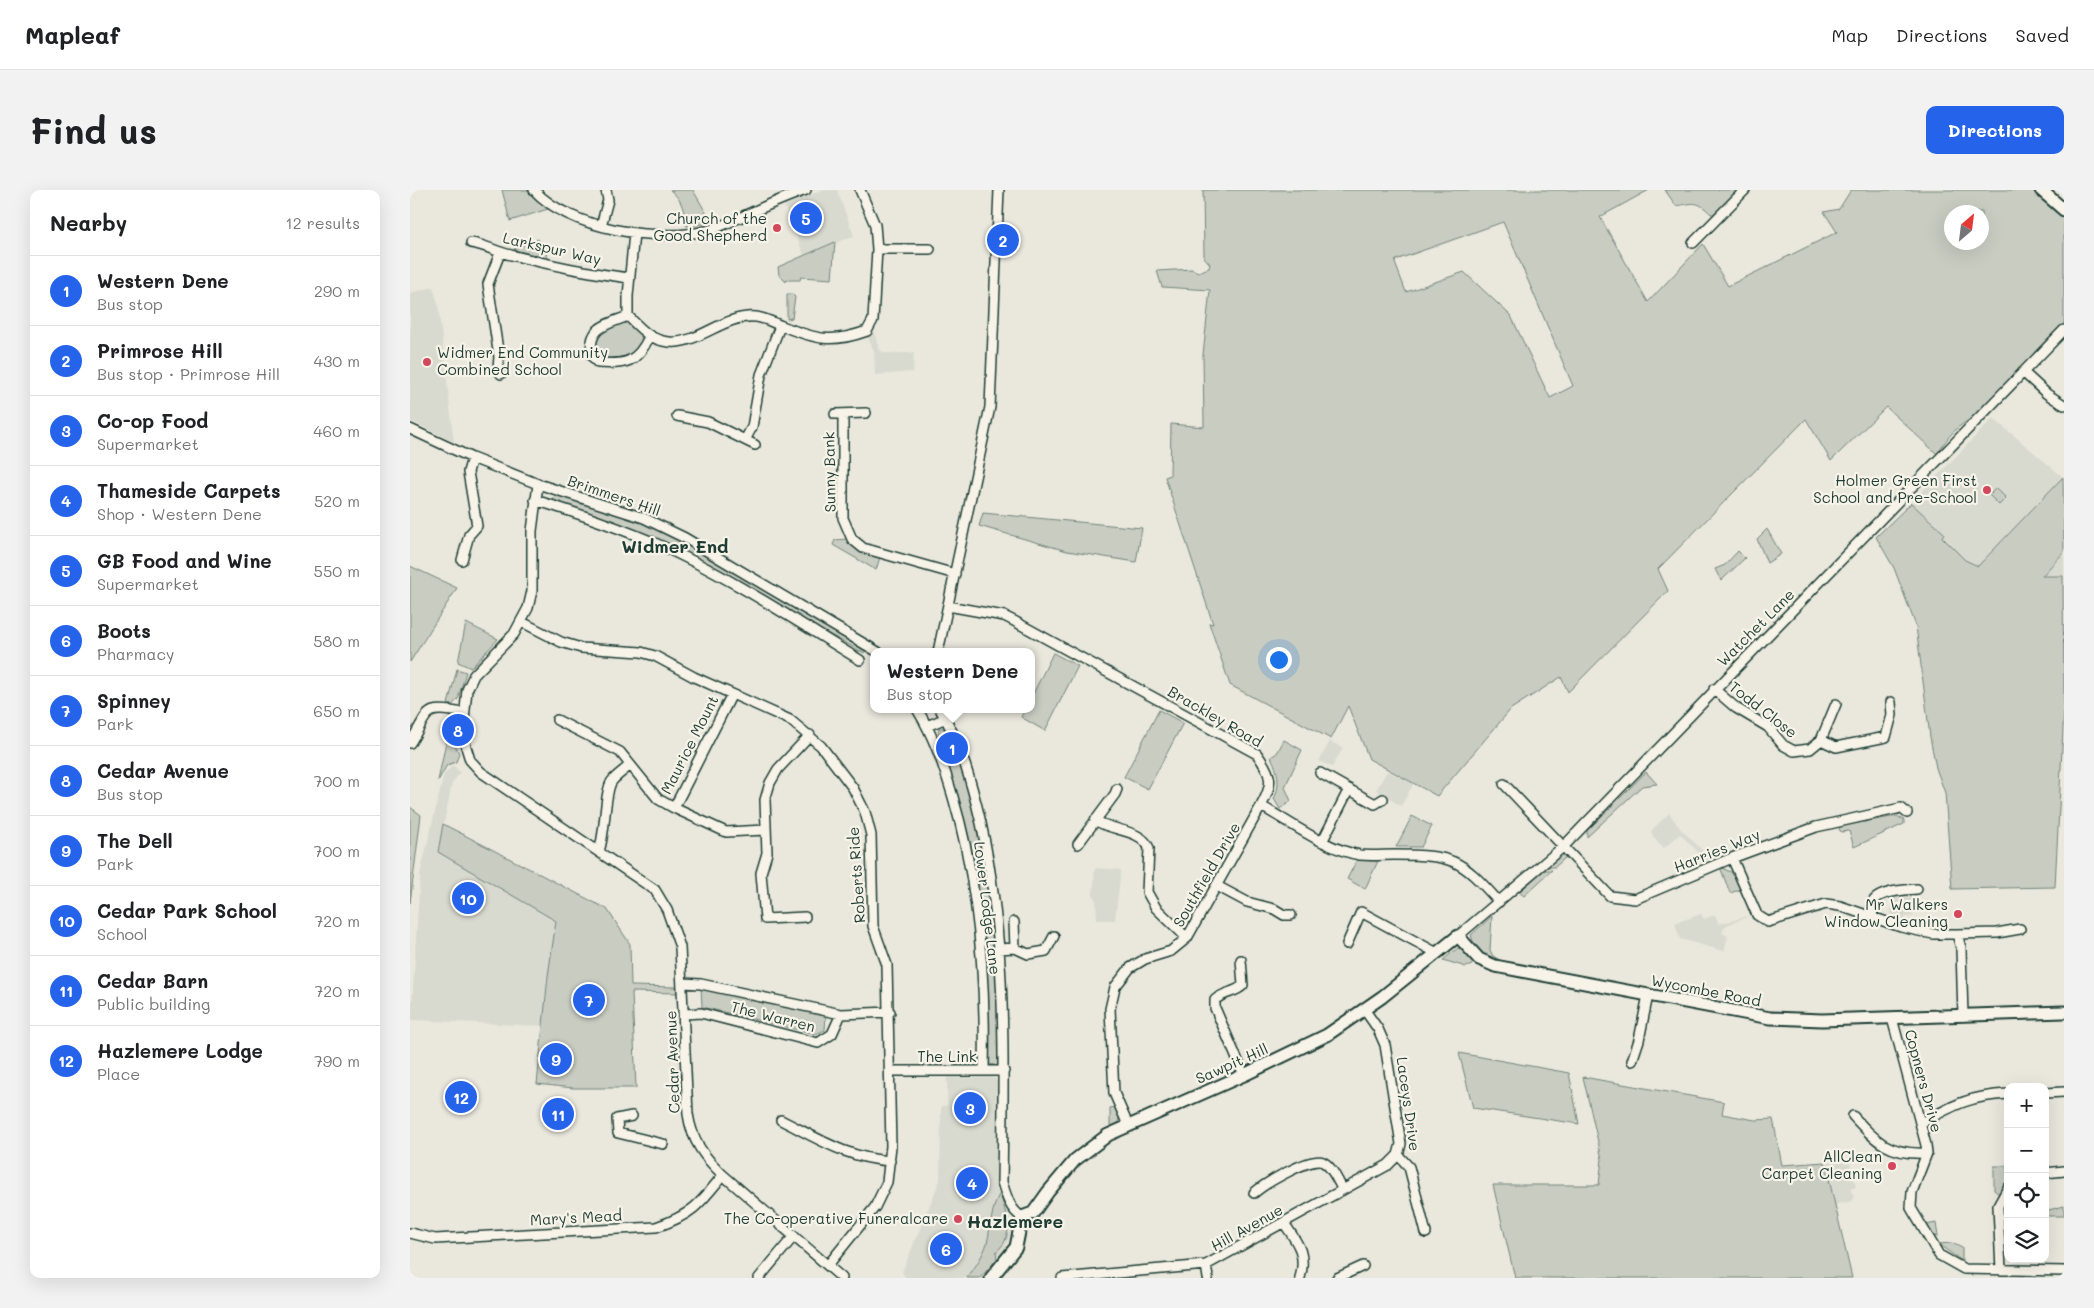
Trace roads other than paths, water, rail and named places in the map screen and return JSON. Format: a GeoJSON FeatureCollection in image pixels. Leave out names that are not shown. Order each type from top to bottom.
{"type":"FeatureCollection","features":[{"type":"Feature","properties":{"kind":"street"},"geometry":{"type":"LineString","coordinates":[[534,190],[542,200],[565,213],[601,226],[634,233],[668,234],[711,230],[788,193],[806,190]]}},
{"type":"Feature","properties":{"kind":"street"},"geometry":{"type":"LineString","coordinates":[[601,226],[608,200],[606,190]]}},
{"type":"Feature","properties":{"kind":"street"},"geometry":{"type":"LineString","coordinates":[[634,233],[629,278],[628,316],[649,337],[671,342],[691,338],[733,319],[757,317],[810,337],[843,340],[867,331],[873,320],[877,249],[875,225],[860,190]]}},
{"type":"Feature","properties":{"kind":"street"},"geometry":{"type":"LineString","coordinates":[[939,648],[990,407],[999,190]]}},
{"type":"Feature","properties":{"kind":"street"},"geometry":{"type":"LineString","coordinates":[[1693,244],[1745,190]]}},
{"type":"Feature","properties":{"kind":"street"},"geometry":{"type":"LineString","coordinates":[[2042,190],[2064,210]]}},
{"type":"Feature","properties":{"kind":"street","name":"Larkspur Way"},"geometry":{"type":"LineString","coordinates":[[470,243],[483,245],[500,253],[586,273],[629,278]]}},
{"type":"Feature","properties":{"kind":"street"},"geometry":{"type":"LineString","coordinates":[[877,249],[930,249]]}},
{"type":"Feature","properties":{"kind":"street"},"geometry":{"type":"LineString","coordinates":[[500,253],[488,284],[499,357],[498,368],[501,374]]}},
{"type":"Feature","properties":{"kind":"street"},"geometry":{"type":"LineString","coordinates":[[628,316],[598,329],[592,335],[592,356],[598,363],[631,362],[644,348],[649,337]]}},
{"type":"Feature","properties":{"kind":"street"},"geometry":{"type":"LineString","coordinates":[[745,440],[752,427],[761,375],[780,326]]}},
{"type":"Feature","properties":{"kind":"street","name":"Watchet Lane"},"geometry":{"type":"LineString","coordinates":[[1458,936],[1564,846],[1714,689],[2064,330]]}},
{"type":"Feature","properties":{"kind":"street"},"geometry":{"type":"LineString","coordinates":[[2023,372],[2064,405]]}},
{"type":"Feature","properties":{"kind":"street","name":"Sunny Bank"},"geometry":{"type":"LineString","coordinates":[[866,413],[839,414],[844,518],[852,538],[863,548],[955,574]]}},
{"type":"Feature","properties":{"kind":"street"},"geometry":{"type":"LineString","coordinates":[[676,416],[708,422],[755,445]]}},
{"type":"Feature","properties":{"kind":"street","name":"Brimmers Hill"},"geometry":{"type":"LineString","coordinates":[[410,429],[472,458],[538,484],[634,514],[677,534],[871,648]]}},
{"type":"Feature","properties":{"kind":"street"},"geometry":{"type":"LineString","coordinates":[[462,560],[469,535],[477,526],[468,472],[472,458]]}},
{"type":"Feature","properties":{"kind":"street","name":"Cedar Avenue"},"geometry":{"type":"LineString","coordinates":[[538,484],[532,531],[532,591],[522,622],[514,634],[474,675],[467,690],[464,713],[466,747],[470,760],[480,772],[655,890],[667,910],[680,947],[690,1128],[695,1141],[705,1158],[723,1175],[842,1278]]}},
{"type":"Feature","properties":{"kind":"street"},"geometry":{"type":"LineString","coordinates":[[536,500],[582,515],[658,545],[740,589],[860,660]]}},
{"type":"Feature","properties":{"kind":"street","name":"Brackley Road"},"geometry":{"type":"LineString","coordinates":[[948,606],[1004,616],[1257,754],[1270,772],[1268,793],[1261,806]]}},
{"type":"Feature","properties":{"kind":"street","name":"Roberts Ride"},"geometry":{"type":"LineString","coordinates":[[522,622],[561,642],[581,648],[648,654],[790,720],[810,735],[853,788],[866,812],[871,834],[873,926],[888,965],[890,1012],[890,1160],[886,1182],[875,1208],[828,1265]]}},
{"type":"Feature","properties":{"kind":"street","name":"Todd Close"},"geometry":{"type":"LineString","coordinates":[[1714,689],[1736,708],[1768,727],[1783,745],[1794,751],[1810,749],[1821,740]]}},
{"type":"Feature","properties":{"kind":"street","name":"Maurice Mount"},"geometry":{"type":"LineString","coordinates":[[674,808],[732,694]]}},
{"type":"Feature","properties":{"kind":"street"},"geometry":{"type":"LineString","coordinates":[[1836,704],[1821,740],[1836,747],[1886,737],[1892,715],[1891,702]]}},
{"type":"Feature","properties":{"kind":"street"},"geometry":{"type":"LineString","coordinates":[[410,743],[426,714],[435,709],[464,713]]}},
{"type":"Feature","properties":{"kind":"street","name":"Lower Lodge Lane"},"geometry":{"type":"LineString","coordinates":[[919,713],[927,726],[944,769],[971,870],[985,1020],[984,1070]]}},
{"type":"Feature","properties":{"kind":"street"},"geometry":{"type":"LineString","coordinates":[[943,713],[972,785],[991,870],[1004,1038],[1002,1182],[1008,1200],[1014,1210],[1022,1217],[1016,1247],[991,1278]]}},
{"type":"Feature","properties":{"kind":"street"},"geometry":{"type":"LineString","coordinates":[[927,726],[946,718]]}},
{"type":"Feature","properties":{"kind":"street"},"geometry":{"type":"LineString","coordinates":[[558,720],[620,752],[658,799],[674,808],[726,832],[766,830]]}},
{"type":"Feature","properties":{"kind":"street"},"geometry":{"type":"LineString","coordinates":[[805,917],[762,919],[761,873],[767,853],[765,800],[770,783],[778,769],[810,735]]}},
{"type":"Feature","properties":{"kind":"street"},"geometry":{"type":"LineString","coordinates":[[599,851],[604,837],[609,787],[613,779],[630,765]]}},
{"type":"Feature","properties":{"kind":"street"},"geometry":{"type":"LineString","coordinates":[[1320,773],[1375,804],[1383,799]]}},
{"type":"Feature","properties":{"kind":"street","name":"Harries Way"},"geometry":{"type":"LineString","coordinates":[[1504,784],[1610,896],[1635,899],[1732,858],[1816,826],[1905,808]]}},
{"type":"Feature","properties":{"kind":"street"},"geometry":{"type":"LineString","coordinates":[[1078,844],[1117,789]]}},
{"type":"Feature","properties":{"kind":"street"},"geometry":{"type":"LineString","coordinates":[[1322,840],[1349,790]]}},
{"type":"Feature","properties":{"kind":"street"},"geometry":{"type":"LineString","coordinates":[[1261,806],[1322,840],[1360,855],[1437,855],[1454,861],[1477,877],[1499,902]]}},
{"type":"Feature","properties":{"kind":"street","name":"Southfield Drive"},"geometry":{"type":"LineString","coordinates":[[1128,1125],[1114,1093],[1110,1009],[1115,987],[1130,968],[1145,959],[1171,950],[1187,938],[1261,806]]}},
{"type":"Feature","properties":{"kind":"street"},"geometry":{"type":"LineString","coordinates":[[1095,820],[1103,826],[1138,836],[1147,843],[1149,848],[1147,892],[1156,908],[1187,938]]}},
{"type":"Feature","properties":{"kind":"street"},"geometry":{"type":"LineString","coordinates":[[1732,858],[1757,915],[1768,922],[1826,904],[1840,906],[1901,927],[1933,934],[1997,933],[2020,929]]}},
{"type":"Feature","properties":{"kind":"street"},"geometry":{"type":"LineString","coordinates":[[1217,886],[1248,902],[1274,909],[1284,915],[1291,915]]}},
{"type":"Feature","properties":{"kind":"street"},"geometry":{"type":"LineString","coordinates":[[1873,918],[1872,905],[1875,900],[1886,893],[1916,889]]}},
{"type":"Feature","properties":{"kind":"street"},"geometry":{"type":"LineString","coordinates":[[1347,944],[1361,912],[1437,953]]}},
{"type":"Feature","properties":{"kind":"street"},"geometry":{"type":"LineString","coordinates":[[1014,922],[1015,948]]}},
{"type":"Feature","properties":{"kind":"street"},"geometry":{"type":"LineString","coordinates":[[1957,934],[1961,948],[1962,1016]]}},
{"type":"Feature","properties":{"kind":"street"},"geometry":{"type":"LineString","coordinates":[[998,948],[1015,948],[1028,954],[1046,951],[1054,936]]}},
{"type":"Feature","properties":{"kind":"street","name":"Sawpit Hill"},"geometry":{"type":"LineString","coordinates":[[1022,1217],[1034,1213],[1048,1192],[1075,1160],[1108,1135],[1308,1046],[1364,1010],[1458,936]]}},
{"type":"Feature","properties":{"kind":"street","name":"Wycombe Road"},"geometry":{"type":"LineString","coordinates":[[1458,936],[1480,958],[1495,966],[1770,1018],[1822,1020],[2064,1012]]}},
{"type":"Feature","properties":{"kind":"street"},"geometry":{"type":"LineString","coordinates":[[1241,960],[1243,985],[1240,989],[1220,995],[1215,1000],[1215,1008],[1244,1075]]}},
{"type":"Feature","properties":{"kind":"street","name":"The Warren"},"geometry":{"type":"LineString","coordinates":[[683,983],[701,984],[841,1014],[890,1012]]}},
{"type":"Feature","properties":{"kind":"street"},"geometry":{"type":"LineString","coordinates":[[1632,1061],[1639,1040],[1648,995]]}},
{"type":"Feature","properties":{"kind":"street","name":"Laceys Drive"},"geometry":{"type":"LineString","coordinates":[[1364,1010],[1378,1029],[1385,1045],[1401,1144],[1398,1155],[1409,1167],[1426,1233]]}},
{"type":"Feature","properties":{"kind":"street","name":"The Warren"},"geometry":{"type":"LineString","coordinates":[[685,1014],[701,1013],[818,1043],[832,1034],[841,1014]]}},
{"type":"Feature","properties":{"kind":"street","name":"Copners Drive"},"geometry":{"type":"LineString","coordinates":[[1892,1018],[1904,1070],[1921,1123],[1927,1152],[1912,1192],[1910,1208],[1939,1254],[1964,1269],[2001,1270],[2027,1274],[2064,1271]]}},
{"type":"Feature","properties":{"kind":"street","name":"The Link"},"geometry":{"type":"LineString","coordinates":[[890,1071],[1004,1071]]}},
{"type":"Feature","properties":{"kind":"street"},"geometry":{"type":"LineString","coordinates":[[2049,1093],[2064,1092]]}},
{"type":"Feature","properties":{"kind":"street"},"geometry":{"type":"LineString","coordinates":[[1921,1123],[1962,1100],[1984,1095],[2004,1094]]}},
{"type":"Feature","properties":{"kind":"street"},"geometry":{"type":"LineString","coordinates":[[632,1116],[618,1119],[618,1133],[662,1144]]}},
{"type":"Feature","properties":{"kind":"street"},"geometry":{"type":"LineString","coordinates":[[1853,1116],[1876,1140],[1893,1150],[1912,1154],[1927,1152]]}},
{"type":"Feature","properties":{"kind":"street"},"geometry":{"type":"LineString","coordinates":[[781,1120],[849,1154],[867,1159],[890,1160]]}},
{"type":"Feature","properties":{"kind":"street","name":"Hill Avenue"},"geometry":{"type":"LineString","coordinates":[[1062,1278],[1206,1265],[1388,1165],[1398,1155]]}},
{"type":"Feature","properties":{"kind":"street"},"geometry":{"type":"LineString","coordinates":[[1254,1193],[1264,1184],[1312,1161],[1321,1160],[1326,1164],[1343,1190]]}},
{"type":"Feature","properties":{"kind":"street"},"geometry":{"type":"LineString","coordinates":[[2049,1172],[2064,1170]]}},
{"type":"Feature","properties":{"kind":"street","name":"Mary's Mead"},"geometry":{"type":"LineString","coordinates":[[410,1234],[435,1239],[656,1227],[680,1219],[699,1205],[723,1175]]}},
{"type":"Feature","properties":{"kind":"street"},"geometry":{"type":"LineString","coordinates":[[2001,1270],[1998,1206],[2004,1195]]}},
{"type":"Feature","properties":{"kind":"street"},"geometry":{"type":"LineString","coordinates":[[1284,1223],[1300,1246],[1303,1267],[1300,1278]]}},
{"type":"Feature","properties":{"kind":"street"},"geometry":{"type":"LineString","coordinates":[[759,1278],[794,1236]]}},
{"type":"Feature","properties":{"kind":"street"},"geometry":{"type":"LineString","coordinates":[[1206,1265],[1208,1278]]}},
{"type":"Feature","properties":{"kind":"street"},"geometry":{"type":"LineString","coordinates":[[1337,1278],[1363,1266]]}},
{"type":"Feature","properties":{"kind":"place","name":"GB Food and Wine"},"geometry":{"type":"Point","coordinates":[806,218]}},
{"type":"Feature","properties":{"kind":"place","name":"Church of the Good Shepherd"},"geometry":{"type":"Point","coordinates":[777,228]}},
{"type":"Feature","properties":{"kind":"place","name":"Primrose Hill"},"geometry":{"type":"Point","coordinates":[1003,240]}},
{"type":"Feature","properties":{"kind":"place","name":"Widmer End Community Combined School"},"geometry":{"type":"Point","coordinates":[427,362]}},
{"type":"Feature","properties":{"kind":"place","name":"Holmer Green First School and Pre-School"},"geometry":{"type":"Point","coordinates":[1987,490]}},
{"type":"Feature","properties":{"kind":"place","name":"Cedar Avenue"},"geometry":{"type":"Point","coordinates":[458,730]}},
{"type":"Feature","properties":{"kind":"place","name":"Western Dene"},"geometry":{"type":"Point","coordinates":[952,748]}},
{"type":"Feature","properties":{"kind":"place","name":"Cedar Park School"},"geometry":{"type":"Point","coordinates":[468,898]}},
{"type":"Feature","properties":{"kind":"place","name":"Mr Walkers Window Cleaning"},"geometry":{"type":"Point","coordinates":[1958,914]}},
{"type":"Feature","properties":{"kind":"place","name":"Spinney"},"geometry":{"type":"Point","coordinates":[589,1000]}},
{"type":"Feature","properties":{"kind":"place","name":"The Dell"},"geometry":{"type":"Point","coordinates":[556,1059]}},
{"type":"Feature","properties":{"kind":"place","name":"Hazlemere Lodge"},"geometry":{"type":"Point","coordinates":[461,1097]}},
{"type":"Feature","properties":{"kind":"place","name":"Co-op Food"},"geometry":{"type":"Point","coordinates":[970,1108]}},
{"type":"Feature","properties":{"kind":"place","name":"Cedar Barn"},"geometry":{"type":"Point","coordinates":[558,1114]}},
{"type":"Feature","properties":{"kind":"place","name":"AllClean Carpet Cleaning"},"geometry":{"type":"Point","coordinates":[1892,1166]}},
{"type":"Feature","properties":{"kind":"place","name":"Thameside Carpets"},"geometry":{"type":"Point","coordinates":[972,1183]}},
{"type":"Feature","properties":{"kind":"place","name":"The Co-operative Funeralcare"},"geometry":{"type":"Point","coordinates":[958,1219]}},
{"type":"Feature","properties":{"kind":"place","name":"Boots"},"geometry":{"type":"Point","coordinates":[946,1249]}},
{"type":"Feature","properties":{"kind":"district","name":"Widmer End"},"geometry":{"type":"Point","coordinates":[675,547]}},
{"type":"Feature","properties":{"kind":"district","name":"Hazlemere"},"geometry":{"type":"Point","coordinates":[1015,1222]}}]}
